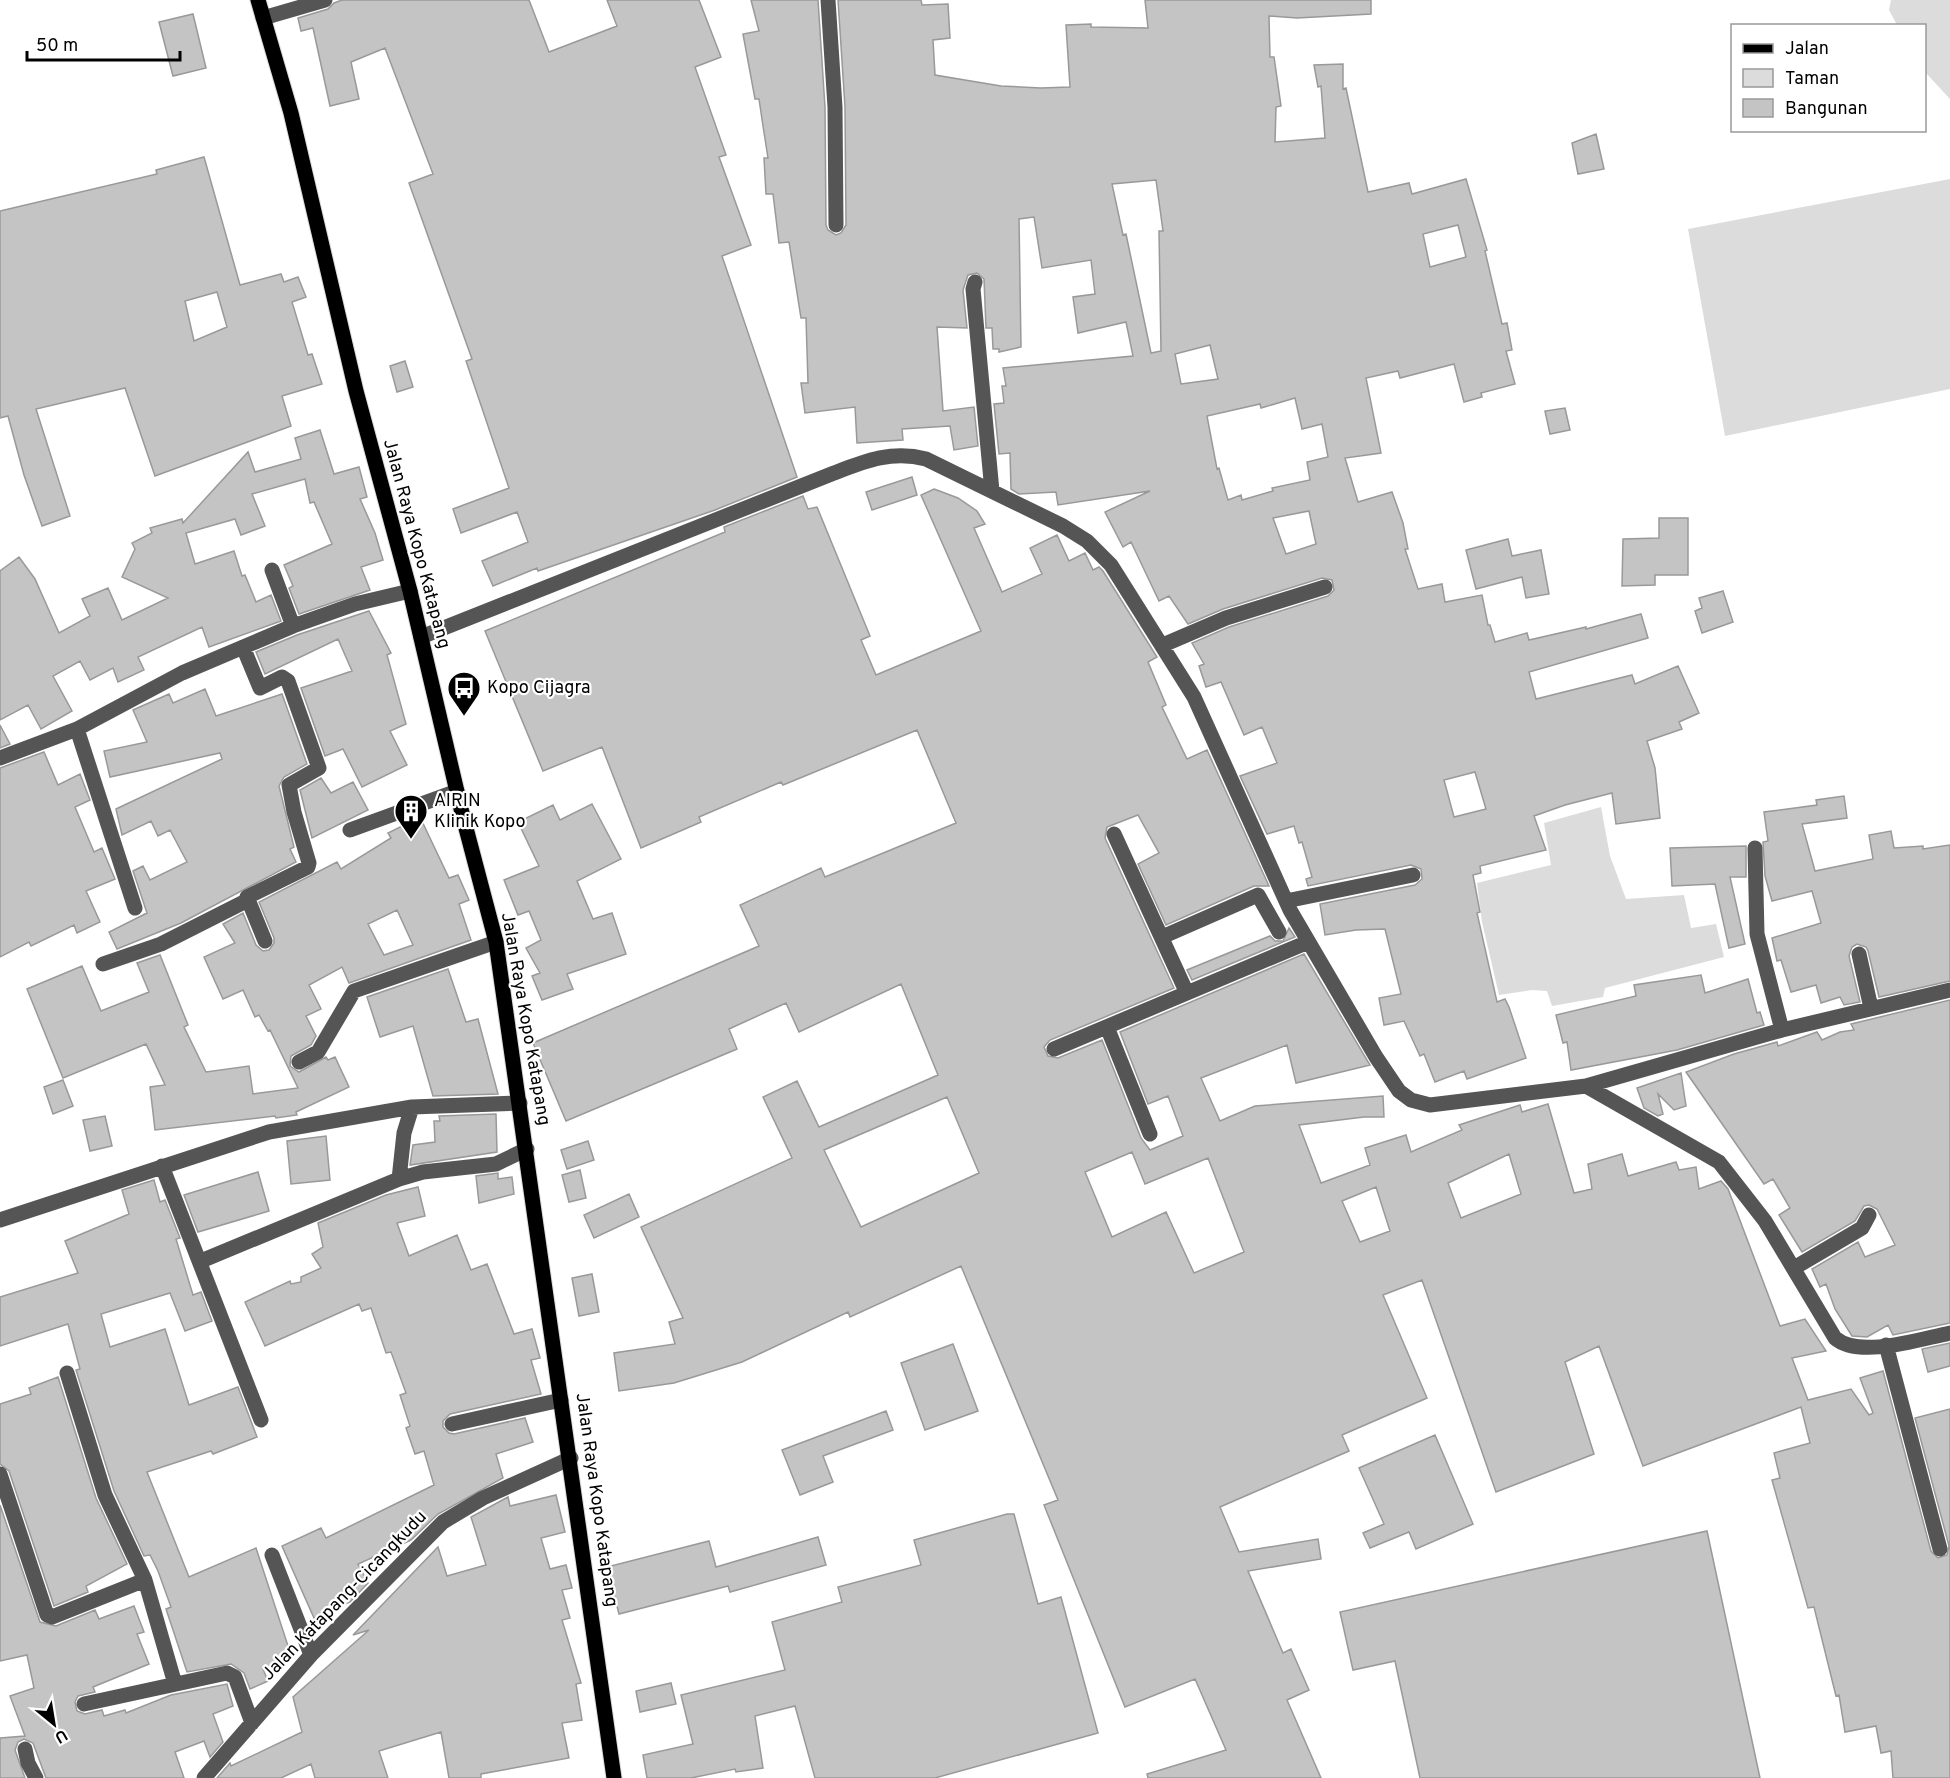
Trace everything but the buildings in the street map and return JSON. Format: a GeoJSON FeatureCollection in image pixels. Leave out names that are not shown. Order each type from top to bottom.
{"type":"FeatureCollection","features":[{"type":"Feature","properties":{"kind":"main road","name":"Jalan Raya Kopo Katapang"},"geometry":{"type":"LineString","coordinates":[[258,0],[291,113],[357,391],[410,591],[457,791],[496,942],[571,1458],[614,1778]]}},
{"type":"Feature","properties":{"kind":"street"},"geometry":{"type":"LineString","coordinates":[[263,18],[325,0]]}},
{"type":"Feature","properties":{"kind":"street"},"geometry":{"type":"LineString","coordinates":[[828,0],[835,107],[836,225]]}},
{"type":"Feature","properties":{"kind":"street"},"geometry":{"type":"LineString","coordinates":[[975,282],[973,289],[992,491]]}},
{"type":"Feature","properties":{"kind":"street"},"geometry":{"type":"LineString","coordinates":[[421,637],[874,458],[910,455],[926,459],[1063,526],[1100,552],[1111,565],[1163,645],[1209,726],[1286,901],[1308,942],[1376,1057],[1406,1097],[1430,1105],[1586,1086],[1782,1030],[1950,990]]}},
{"type":"Feature","properties":{"kind":"street"},"geometry":{"type":"LineString","coordinates":[[272,570],[293,626]]}},
{"type":"Feature","properties":{"kind":"street"},"geometry":{"type":"LineString","coordinates":[[1163,645],[1226,618],[1325,587]]}},
{"type":"Feature","properties":{"kind":"street"},"geometry":{"type":"LineString","coordinates":[[0,758],[77,729],[182,673],[293,626],[356,604],[410,591]]}},
{"type":"Feature","properties":{"kind":"street"},"geometry":{"type":"LineString","coordinates":[[243,647],[260,688],[282,677],[288,681],[319,768],[289,785],[294,812],[309,862],[308,867],[248,895],[265,941]]}},
{"type":"Feature","properties":{"kind":"street"},"geometry":{"type":"LineString","coordinates":[[77,729],[135,908]]}},
{"type":"Feature","properties":{"kind":"street"},"geometry":{"type":"LineString","coordinates":[[350,830],[457,791]]}},
{"type":"Feature","properties":{"kind":"street"},"geometry":{"type":"LineString","coordinates":[[1114,834],[1186,991]]}},
{"type":"Feature","properties":{"kind":"street"},"geometry":{"type":"LineString","coordinates":[[1755,848],[1757,934],[1782,1030]]}},
{"type":"Feature","properties":{"kind":"street"},"geometry":{"type":"LineString","coordinates":[[1286,901],[1413,875]]}},
{"type":"Feature","properties":{"kind":"street"},"geometry":{"type":"LineString","coordinates":[[1161,937],[1258,895],[1279,932]]}},
{"type":"Feature","properties":{"kind":"street"},"geometry":{"type":"LineString","coordinates":[[103,964],[161,944],[248,900]]}},
{"type":"Feature","properties":{"kind":"street"},"geometry":{"type":"LineString","coordinates":[[299,1062],[318,1052],[354,991],[496,942]]}},
{"type":"Feature","properties":{"kind":"street"},"geometry":{"type":"LineString","coordinates":[[1054,1049],[1186,991],[1308,942]]}},
{"type":"Feature","properties":{"kind":"street"},"geometry":{"type":"LineString","coordinates":[[1859,954],[1871,1008]]}},
{"type":"Feature","properties":{"kind":"street"},"geometry":{"type":"LineString","coordinates":[[1107,1027],[1150,1134]]}},
{"type":"Feature","properties":{"kind":"street"},"geometry":{"type":"LineString","coordinates":[[1586,1086],[1719,1162],[1736,1181],[1794,1268],[1835,1338],[1843,1345],[1853,1348],[1886,1345],[1950,1333]]}},
{"type":"Feature","properties":{"kind":"street"},"geometry":{"type":"LineString","coordinates":[[0,1220],[269,1132],[412,1107],[520,1103]]}},
{"type":"Feature","properties":{"kind":"street"},"geometry":{"type":"LineString","coordinates":[[399,1179],[404,1133],[412,1107]]}},
{"type":"Feature","properties":{"kind":"street"},"geometry":{"type":"LineString","coordinates":[[201,1261],[399,1179],[423,1172],[496,1164],[527,1149]]}},
{"type":"Feature","properties":{"kind":"street"},"geometry":{"type":"LineString","coordinates":[[162,1166],[201,1261],[261,1420]]}},
{"type":"Feature","properties":{"kind":"street"},"geometry":{"type":"LineString","coordinates":[[1794,1268],[1862,1228],[1869,1215]]}},
{"type":"Feature","properties":{"kind":"street"},"geometry":{"type":"LineString","coordinates":[[1886,1345],[1940,1549]]}},
{"type":"Feature","properties":{"kind":"street"},"geometry":{"type":"LineString","coordinates":[[67,1373],[105,1495],[145,1580],[175,1684]]}},
{"type":"Feature","properties":{"kind":"street"},"geometry":{"type":"LineString","coordinates":[[452,1424],[561,1400]]}},
{"type":"Feature","properties":{"kind":"street","name":"Jalan Katapang-Cicangkudu"},"geometry":{"type":"LineString","coordinates":[[204,1778],[311,1656],[443,1522],[483,1498],[571,1458]]}},
{"type":"Feature","properties":{"kind":"street"},"geometry":{"type":"LineString","coordinates":[[0,1474],[47,1615],[52,1617],[145,1580]]}},
{"type":"Feature","properties":{"kind":"street"},"geometry":{"type":"LineString","coordinates":[[272,1555],[311,1656]]}},
{"type":"Feature","properties":{"kind":"street"},"geometry":{"type":"LineString","coordinates":[[84,1704],[231,1674],[235,1677],[252,1723]]}},
{"type":"Feature","properties":{"kind":"street"},"geometry":{"type":"LineString","coordinates":[[25,1749],[28,1763],[36,1778]]}},
{"type":"Feature","properties":{"kind":"green space"},"geometry":{"type":"Polygon","coordinates":[[[1891,0],[1950,0],[1950,99],[1926,73],[1926,24],[1896,24],[1889,10],[1891,0]]]}},
{"type":"Feature","properties":{"kind":"green space"},"geometry":{"type":"Polygon","coordinates":[[[1950,179],[1950,389],[1725,436],[1688,229],[1950,179]]]}},
{"type":"Feature","properties":{"kind":"green space"},"geometry":{"type":"Polygon","coordinates":[[[1601,807],[1610,856],[1626,899],[1684,895],[1691,928],[1716,924],[1724,957],[1605,988],[1603,997],[1552,1006],[1547,991],[1532,990],[1499,995],[1482,922],[1477,883],[1551,865],[1544,823],[1601,807]]]}},
{"type":"Feature","properties":{"kind":"place","name":"Kopo Cijagra"},"geometry":{"type":"Point","coordinates":[464,717]}},
{"type":"Feature","properties":{"kind":"place","name":"AIRIN Klinik Kopo"},"geometry":{"type":"Point","coordinates":[411,840]}}]}
